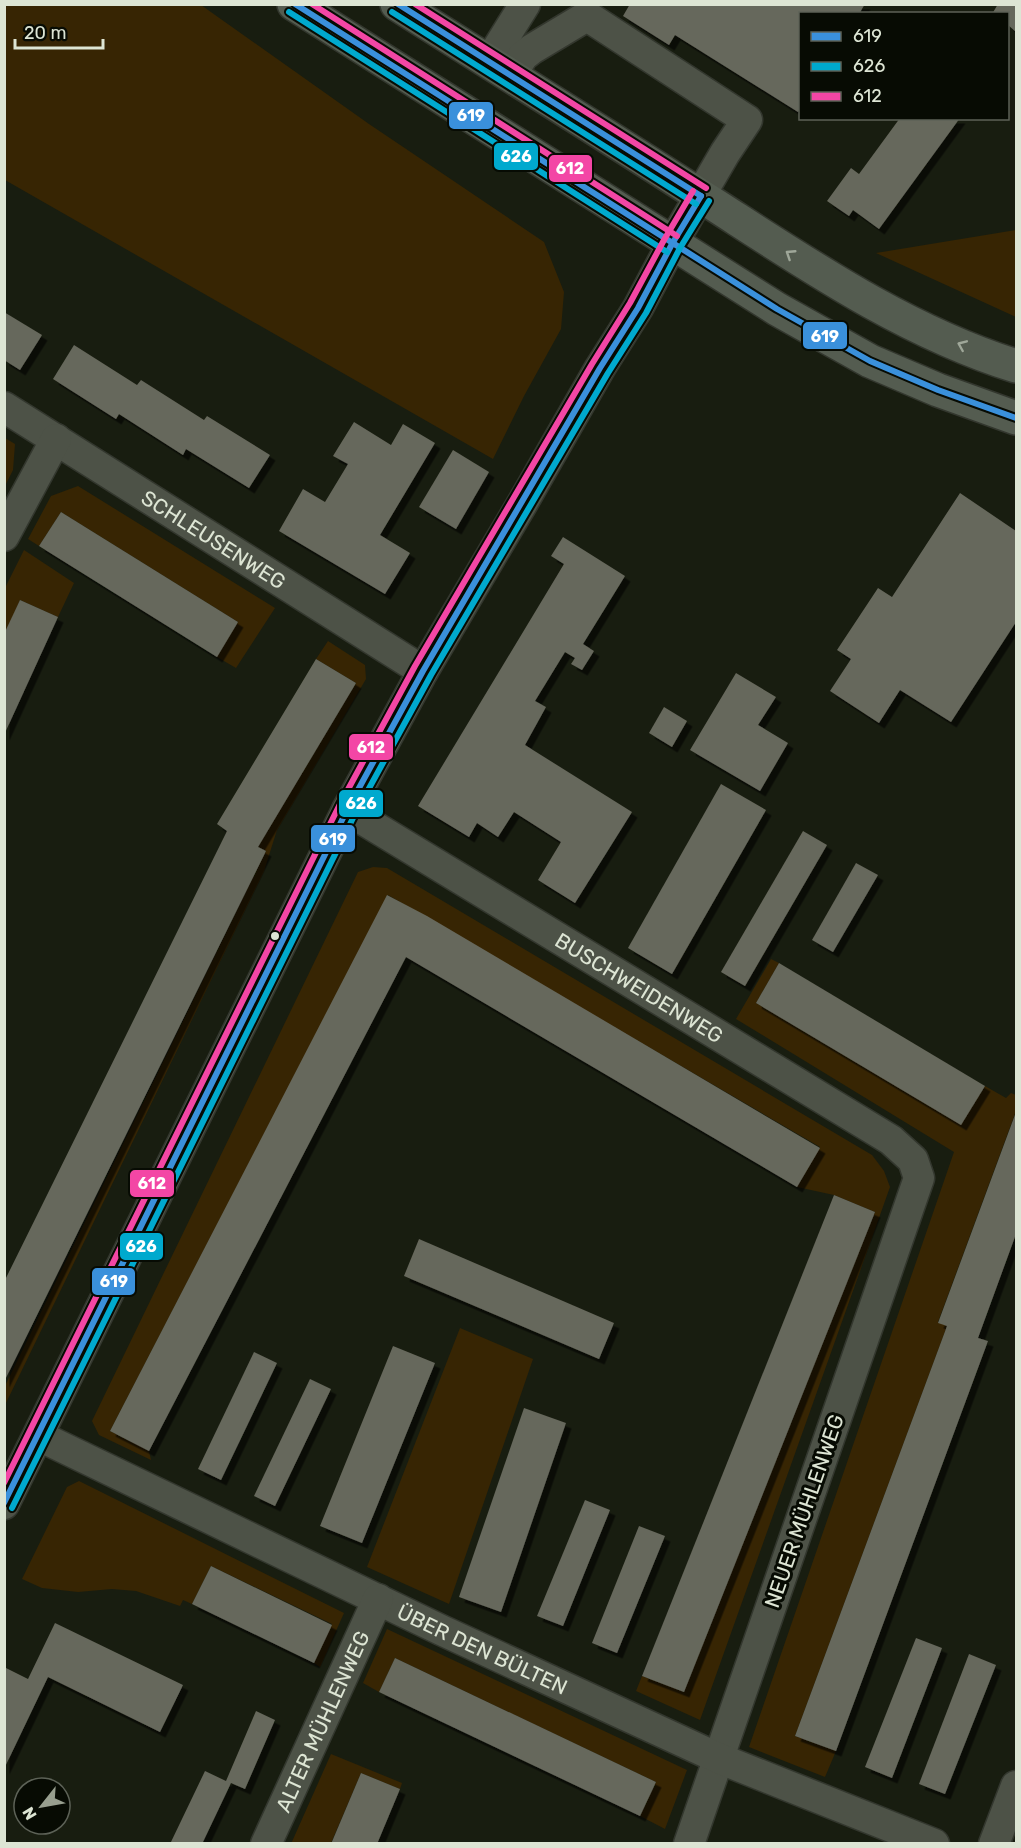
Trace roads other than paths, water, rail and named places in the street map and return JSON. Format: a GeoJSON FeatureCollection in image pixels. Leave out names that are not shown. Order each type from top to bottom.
{"type":"FeatureCollection","features":[{"type":"Feature","properties":{"kind":"main road"},"geometry":{"type":"LineString","coordinates":[[294,4],[777,309],[870,361],[938,390],[1017,418]]}},
{"type":"Feature","properties":{"kind":"main road"},"geometry":{"type":"LineString","coordinates":[[397,4],[701,196],[801,262],[914,325],[1017,366]]}},
{"type":"Feature","properties":{"kind":"street"},"geometry":{"type":"LineString","coordinates":[[499,69],[525,4]]}},
{"type":"Feature","properties":{"kind":"street"},"geometry":{"type":"LineString","coordinates":[[4,1504],[346,810],[423,671],[747,120],[587,16],[532,49],[523,57],[499,69]]}},
{"type":"Feature","properties":{"kind":"street","name":"SCHLEUSENWEG"},"geometry":{"type":"LineString","coordinates":[[4,407],[423,671]]}},
{"type":"Feature","properties":{"kind":"street"},"geometry":{"type":"LineString","coordinates":[[4,536],[56,438]]}},
{"type":"Feature","properties":{"kind":"street","name":"BUSCHWEIDENWEG"},"geometry":{"type":"LineString","coordinates":[[346,810],[891,1140],[913,1160],[919,1178]]}},
{"type":"Feature","properties":{"kind":"street","name":"NEUER MÜHLENWEG"},"geometry":{"type":"LineString","coordinates":[[689,1844],[919,1178]]}},
{"type":"Feature","properties":{"kind":"street","name":"ÜBER DEN BÜLTEN"},"geometry":{"type":"LineString","coordinates":[[39,1436],[378,1599],[718,1758],[934,1844]]}},
{"type":"Feature","properties":{"kind":"street","name":"ALTER MÜHLENWEG"},"geometry":{"type":"LineString","coordinates":[[266,1844],[378,1599]]}},
{"type":"Feature","properties":{"kind":"street"},"geometry":{"type":"LineString","coordinates":[[994,1844],[1017,1786]]}}]}
